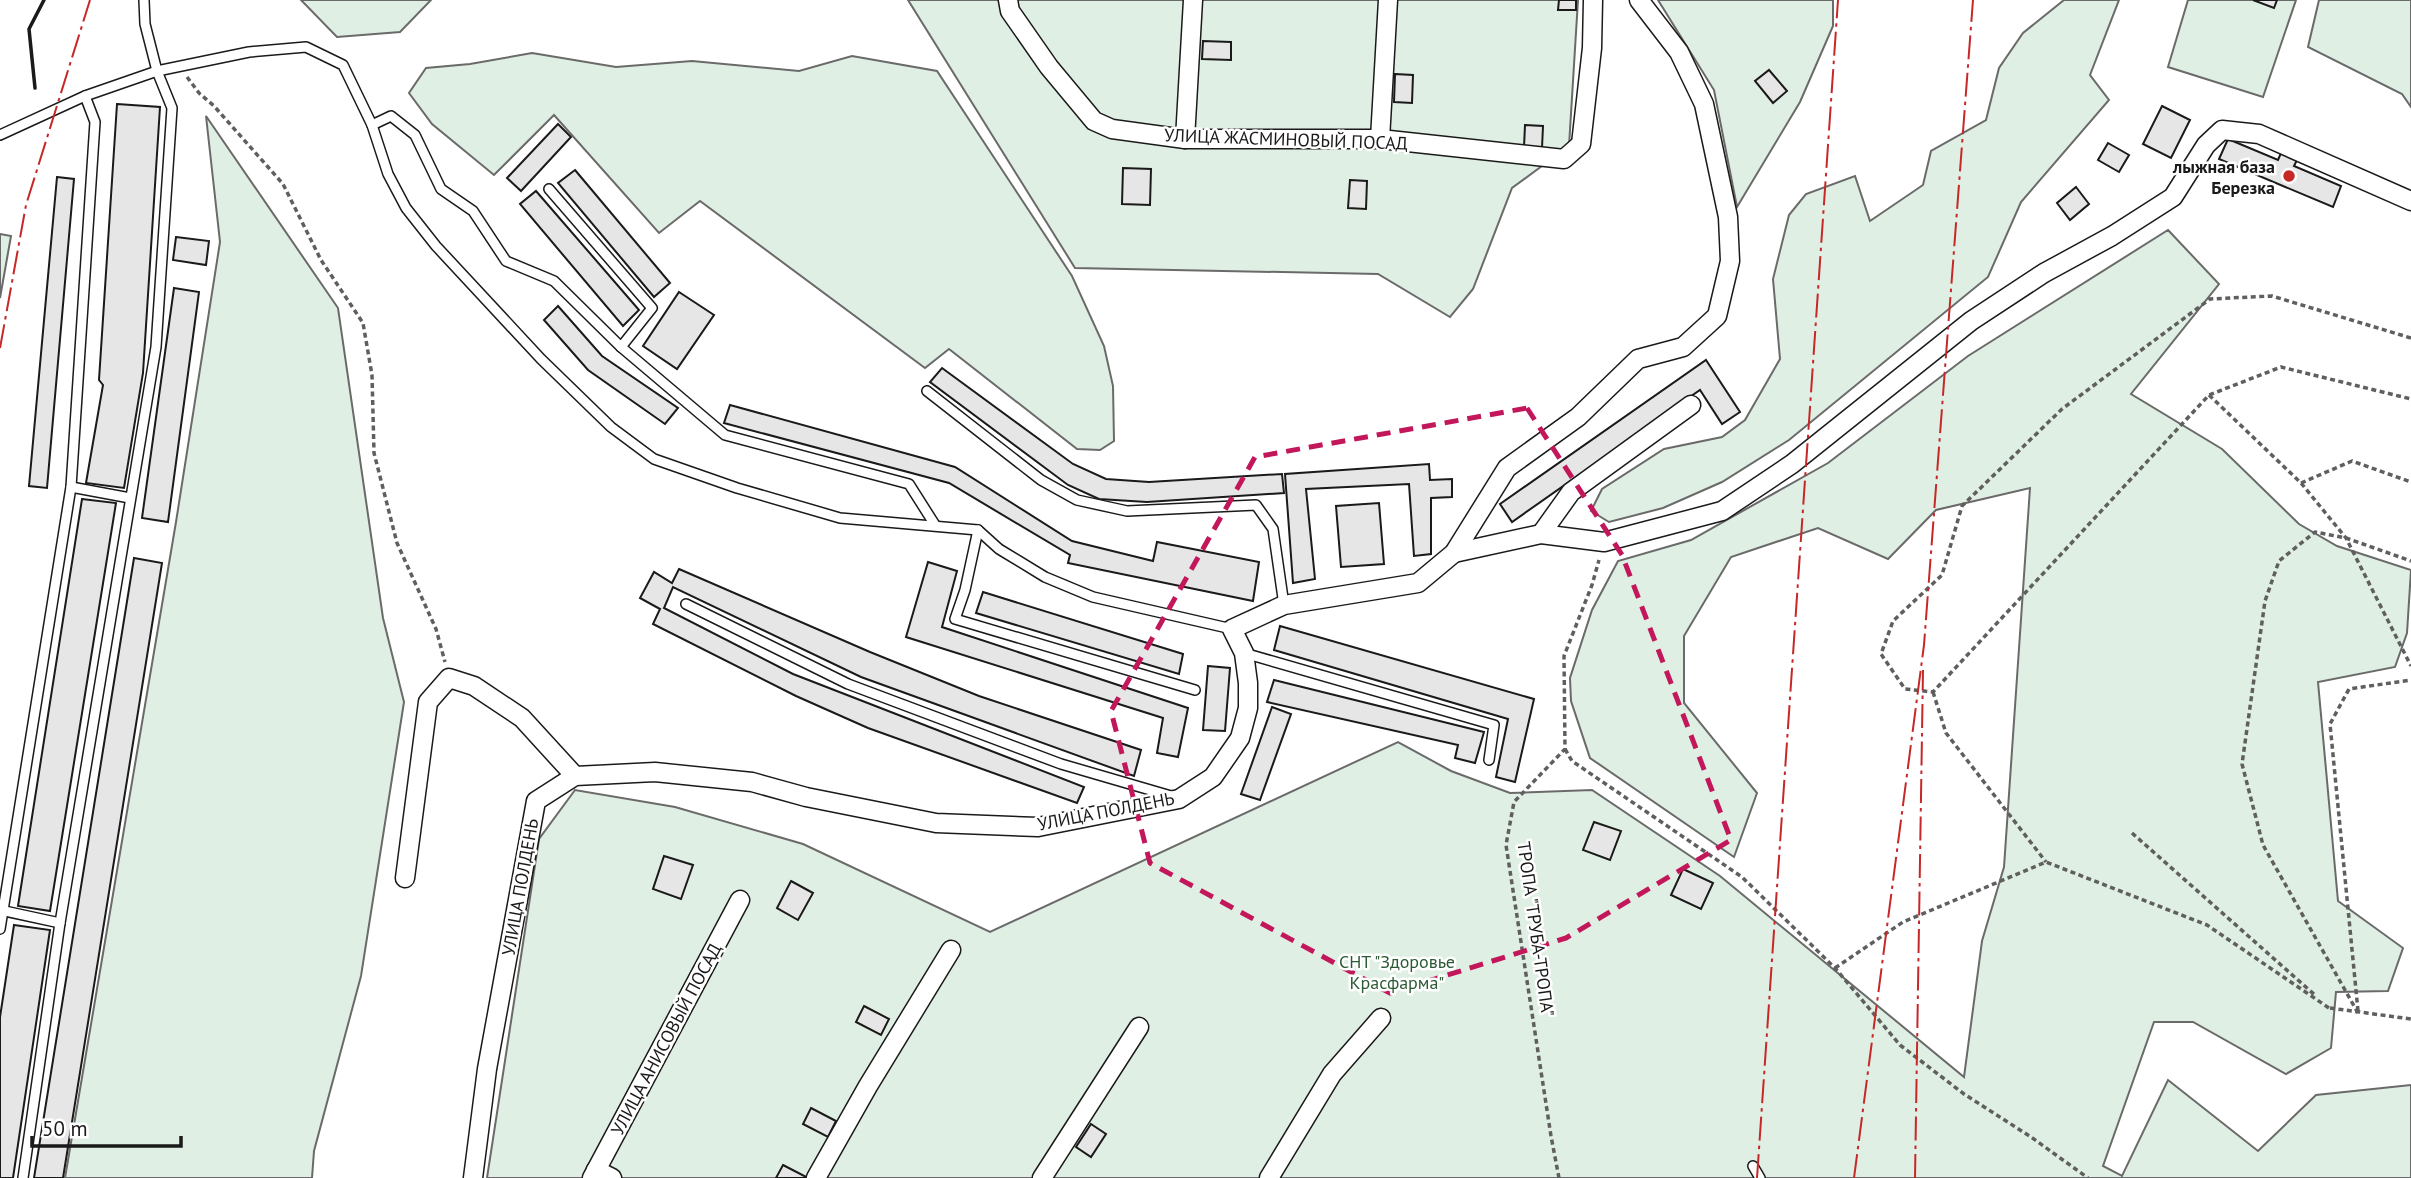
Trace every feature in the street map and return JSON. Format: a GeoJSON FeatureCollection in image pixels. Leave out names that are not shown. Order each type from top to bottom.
{"type":"FeatureCollection","features":[{"type":"Feature","properties":{"kind":"street","name":"УЛИЦА ЖАСМИНОВЫЙ ПОСАД"},"geometry":{"type":"LineString","coordinates":[[1008,0],[1010,11],[1049,67],[1094,121],[1112,129],[1185,139],[1380,139],[1564,159],[1581,144],[1592,48],[1592,0]]}},
{"type":"Feature","properties":{"kind":"street"},"geometry":{"type":"LineString","coordinates":[[1185,139],[1193,0]]}},
{"type":"Feature","properties":{"kind":"street"},"geometry":{"type":"LineString","coordinates":[[1380,139],[1388,0]]}},
{"type":"Feature","properties":{"kind":"street"},"geometry":{"type":"LineString","coordinates":[[1232,629],[1284,605],[1418,583],[1454,553],[1507,468],[1578,417],[1639,359],[1683,347],[1717,316],[1730,261],[1728,217],[1704,104],[1679,52],[1639,0]]}},
{"type":"Feature","properties":{"kind":"street"},"geometry":{"type":"LineString","coordinates":[[1454,553],[1541,534],[1604,542],[1722,511],[1792,464],[1971,321],[2045,273],[2112,236],[2173,197],[2206,145],[2222,130],[2259,134],[2411,201]]}},
{"type":"Feature","properties":{"kind":"street"},"geometry":{"type":"LineString","coordinates":[[1541,534],[1571,492],[1691,405]]}},
{"type":"Feature","properties":{"kind":"street","name":"УЛИЦА ПОЛДЕНЬ"},"geometry":{"type":"LineString","coordinates":[[473,1178],[486,1069],[536,801],[575,775],[655,772],[751,782],[806,797],[936,823],[1038,827],[1179,799],[1213,778],[1240,738],[1248,708],[1244,653],[1232,629]]}},
{"type":"Feature","properties":{"kind":"street"},"geometry":{"type":"LineString","coordinates":[[405,878],[428,702],[449,678],[474,686],[522,718],[575,775]]}},
{"type":"Feature","properties":{"kind":"street","name":"УЛИЦА АНИСОВЫЙ ПОСАД"},"geometry":{"type":"LineString","coordinates":[[600,1175],[740,900]]}},
{"type":"Feature","properties":{"kind":"street"},"geometry":{"type":"LineString","coordinates":[[816,1178],[868,1086],[951,950]]}},
{"type":"Feature","properties":{"kind":"street"},"geometry":{"type":"LineString","coordinates":[[1269,1178],[1332,1074],[1381,1018]]}},
{"type":"Feature","properties":{"kind":"street"},"geometry":{"type":"LineString","coordinates":[[1042,1178],[1139,1027]]}},
{"type":"Feature","properties":{"kind":"lane"},"geometry":{"type":"LineString","coordinates":[[23,1178],[60,923],[156,347],[172,108],[157,71],[145,24],[144,0]]}},
{"type":"Feature","properties":{"kind":"lane"},"geometry":{"type":"LineString","coordinates":[[0,135],[85,96],[177,65],[248,52],[306,47],[343,65],[372,125],[388,174],[406,208],[436,246],[541,359],[611,427],[654,459],[737,488],[840,518],[978,530],[999,549],[1045,577],[1093,597],[1232,629]]}},
{"type":"Feature","properties":{"kind":"lane"},"geometry":{"type":"LineString","coordinates":[[0,929],[71,486],[95,122],[85,96]]}},
{"type":"Feature","properties":{"kind":"lane"},"geometry":{"type":"LineString","coordinates":[[372,125],[391,116],[415,135],[441,189],[473,211],[506,261],[554,281],[621,347],[725,435],[909,484],[935,525]]}},
{"type":"Feature","properties":{"kind":"lane"},"geometry":{"type":"LineString","coordinates":[[549,189],[652,308],[621,347]]}},
{"type":"Feature","properties":{"kind":"lane"},"geometry":{"type":"LineString","coordinates":[[927,391],[1041,480],[1077,500],[1127,511],[1256,505],[1273,530],[1284,605]]}},
{"type":"Feature","properties":{"kind":"lane"},"geometry":{"type":"LineString","coordinates":[[71,486],[130,498]]}},
{"type":"Feature","properties":{"kind":"lane"},"geometry":{"type":"LineString","coordinates":[[978,530],[965,590],[955,619],[1195,690]]}},
{"type":"Feature","properties":{"kind":"lane"},"geometry":{"type":"LineString","coordinates":[[686,604],[848,684],[1061,764],[1179,799]]}},
{"type":"Feature","properties":{"kind":"lane"},"geometry":{"type":"LineString","coordinates":[[1244,653],[1494,725],[1489,760]]}},
{"type":"Feature","properties":{"kind":"lane"},"geometry":{"type":"LineString","coordinates":[[2,909],[60,923]]}},
{"type":"Feature","properties":{"kind":"lane"},"geometry":{"type":"LineString","coordinates":[[1753,1166],[1760,1178]]}},
{"type":"Feature","properties":{"kind":"path"},"geometry":{"type":"LineString","coordinates":[[177,65],[199,93],[214,106],[283,184],[321,260],[363,323],[372,375],[374,453],[397,543],[436,629],[449,678]]}},
{"type":"Feature","properties":{"kind":"path"},"geometry":{"type":"LineString","coordinates":[[1933,692],[1905,689],[1881,654],[1893,621],[1942,575],[1962,506],[2062,409],[2210,299],[2272,296],[2411,338]]}},
{"type":"Feature","properties":{"kind":"path"},"geometry":{"type":"LineString","coordinates":[[1933,692],[2209,395],[2281,367],[2411,399]]}},
{"type":"Feature","properties":{"kind":"path"},"geometry":{"type":"LineString","coordinates":[[2209,395],[2301,483],[2346,538],[2411,666]]}},
{"type":"Feature","properties":{"kind":"path"},"geometry":{"type":"LineString","coordinates":[[2301,483],[2352,461],[2411,482]]}},
{"type":"Feature","properties":{"kind":"path"},"geometry":{"type":"LineString","coordinates":[[2358,1013],[2263,845],[2242,764],[2265,600],[2279,561],[2315,532],[2346,538],[2411,561]]}},
{"type":"Feature","properties":{"kind":"path"},"geometry":{"type":"LineString","coordinates":[[1604,542],[1592,585],[1564,656],[1565,749],[1572,761],[1742,877],[1835,968],[1900,1045],[1964,1094],[2088,1178]]}},
{"type":"Feature","properties":{"kind":"path"},"geometry":{"type":"LineString","coordinates":[[2358,1013],[2330,724],[2349,688],[2411,680]]}},
{"type":"Feature","properties":{"kind":"path"},"geometry":{"type":"LineString","coordinates":[[1933,692],[1946,733],[2046,862],[2207,925],[2329,1008],[2411,1018]]}},
{"type":"Feature","properties":{"kind":"path","name":"ТРОПА \"ТРУБА-ТРОПА\""},"geometry":{"type":"LineString","coordinates":[[1559,1178],[1506,845],[1514,802],[1565,749]]}},
{"type":"Feature","properties":{"kind":"path"},"geometry":{"type":"LineString","coordinates":[[2132,833],[2329,1008]]}},
{"type":"Feature","properties":{"kind":"path"},"geometry":{"type":"LineString","coordinates":[[1835,968],[1903,922],[2046,862]]}},
{"type":"Feature","properties":{"kind":"highlighted area"},"geometry":{"type":"Polygon","coordinates":[[[1527,408],[1622,555],[1731,840],[1566,938],[1390,993],[1150,863],[1111,711],[1255,457],[1527,408]]]}},
{"type":"Feature","properties":{"kind":"green space"},"geometry":{"type":"Polygon","coordinates":[[[301,0],[431,0],[400,32],[337,37],[301,0]]]}},
{"type":"Feature","properties":{"kind":"green space"},"geometry":{"type":"Polygon","coordinates":[[[908,0],[1578,0],[1569,146],[1512,188],[1473,289],[1450,317],[1378,274],[1075,268],[908,0]]]}},
{"type":"Feature","properties":{"kind":"green space"},"geometry":{"type":"Polygon","coordinates":[[[1658,0],[1833,0],[1833,26],[1800,102],[1737,207],[1714,90],[1658,0]]]}},
{"type":"Feature","properties":{"kind":"green space"},"geometry":{"type":"Polygon","coordinates":[[[2064,0],[2119,0],[2090,75],[2109,100],[2021,202],[1988,277],[1789,440],[1722,482],[1663,508],[1609,522],[1591,511],[1602,489],[1664,449],[1722,437],[1745,420],[1780,359],[1773,279],[1789,215],[1806,194],[1855,176],[1870,221],[1923,185],[1931,151],[1986,120],[1999,68],[2023,33],[2064,0]]]}},
{"type":"Feature","properties":{"kind":"green space"},"geometry":{"type":"Polygon","coordinates":[[[2188,0],[2296,0],[2263,97],[2168,67],[2188,0]]]}},
{"type":"Feature","properties":{"kind":"green space"},"geometry":{"type":"Polygon","coordinates":[[[2319,0],[2411,0],[2411,107],[2402,94],[2308,47],[2319,0]]]}},
{"type":"Feature","properties":{"kind":"green space"},"geometry":{"type":"Polygon","coordinates":[[[532,53],[616,67],[692,61],[799,71],[852,56],[937,71],[1072,276],[1104,346],[1113,386],[1114,441],[1100,450],[1077,449],[949,349],[925,368],[700,201],[659,233],[554,115],[494,175],[432,124],[409,93],[426,68],[470,64],[532,53]]]}},
{"type":"Feature","properties":{"kind":"green space"},"geometry":{"type":"Polygon","coordinates":[[[206,116],[338,308],[383,618],[404,702],[361,976],[314,1151],[312,1178],[65,1178],[176,522],[220,242],[206,116]]]}},
{"type":"Feature","properties":{"kind":"green space","name":"СНТ \"Здоровье Красфарма\""},"geometry":{"type":"Polygon","coordinates":[[[2168,230],[2219,284],[2131,394],[2222,449],[2299,524],[2337,546],[2411,570],[2407,633],[2395,667],[2318,682],[2338,901],[2403,948],[2388,991],[2336,992],[2331,1048],[2286,1074],[2193,1022],[2154,1022],[2103,1166],[2122,1176],[2168,1080],[2258,1151],[2316,1095],[2411,1085],[2411,1178],[487,1178],[539,839],[575,790],[675,807],[803,844],[990,932],[1398,742],[1451,771],[1510,793],[1592,790],[1720,876],[1964,1077],[1982,941],[2004,867],[2030,488],[1936,510],[1888,559],[1818,528],[1731,557],[1684,636],[1684,703],[1757,793],[1734,857],[1590,758],[1571,701],[1570,678],[1592,610],[1618,561],[1691,540],[1828,463],[1968,356],[2168,230]]]}},
{"type":"Feature","properties":{"kind":"green space"},"geometry":{"type":"Polygon","coordinates":[[[0,234],[11,236],[0,298],[0,234]]]}},
{"type":"Feature","properties":{"kind":"building"},"geometry":{"type":"Polygon","coordinates":[[[1559,0],[1576,0],[1576,10],[1558,10],[1559,0]]]}},
{"type":"Feature","properties":{"kind":"building"},"geometry":{"type":"Polygon","coordinates":[[[2253,0],[2277,0],[2274,8],[2253,0]]]}},
{"type":"Feature","properties":{"kind":"building"},"geometry":{"type":"Polygon","coordinates":[[[1203,41],[1231,42],[1231,60],[1202,59],[1203,41]]]}},
{"type":"Feature","properties":{"kind":"building"},"geometry":{"type":"Polygon","coordinates":[[[1769,70],[1787,91],[1773,103],[1755,81],[1769,70]]]}},
{"type":"Feature","properties":{"kind":"building"},"geometry":{"type":"Polygon","coordinates":[[[1395,74],[1413,75],[1412,103],[1394,102],[1395,74]]]}},
{"type":"Feature","properties":{"kind":"building"},"geometry":{"type":"Polygon","coordinates":[[[117,104],[160,107],[143,373],[124,488],[86,483],[103,385],[99,380],[117,104]]]}},
{"type":"Feature","properties":{"kind":"building"},"geometry":{"type":"Polygon","coordinates":[[[2162,106],[2190,120],[2171,158],[2143,144],[2162,106]]]}},
{"type":"Feature","properties":{"kind":"building"},"geometry":{"type":"Polygon","coordinates":[[[558,124],[571,137],[521,191],[507,178],[558,124]]]}},
{"type":"Feature","properties":{"kind":"building"},"geometry":{"type":"Polygon","coordinates":[[[1525,125],[1543,126],[1542,148],[1524,147],[1525,125]]]}},
{"type":"Feature","properties":{"kind":"building","name":"лыжная база Березка"},"geometry":{"type":"Polygon","coordinates":[[[2228,139],[2278,160],[2281,153],[2297,160],[2294,166],[2341,186],[2333,207],[2219,159],[2228,139]]]}},
{"type":"Feature","properties":{"kind":"building"},"geometry":{"type":"Polygon","coordinates":[[[2108,143],[2129,155],[2119,172],[2098,160],[2108,143]]]}},
{"type":"Feature","properties":{"kind":"building"},"geometry":{"type":"Polygon","coordinates":[[[1123,168],[1151,169],[1150,205],[1122,204],[1123,168]]]}},
{"type":"Feature","properties":{"kind":"building"},"geometry":{"type":"Polygon","coordinates":[[[575,170],[670,283],[654,297],[558,183],[575,170]]]}},
{"type":"Feature","properties":{"kind":"building"},"geometry":{"type":"Polygon","coordinates":[[[57,177],[74,179],[47,488],[29,486],[57,177]]]}},
{"type":"Feature","properties":{"kind":"building"},"geometry":{"type":"Polygon","coordinates":[[[1350,180],[1367,181],[1366,209],[1348,208],[1350,180]]]}},
{"type":"Feature","properties":{"kind":"building"},"geometry":{"type":"Polygon","coordinates":[[[2076,187],[2089,204],[2070,220],[2057,203],[2076,187]]]}},
{"type":"Feature","properties":{"kind":"building"},"geometry":{"type":"Polygon","coordinates":[[[536,191],[639,310],[623,326],[520,204],[536,191]]]}},
{"type":"Feature","properties":{"kind":"building"},"geometry":{"type":"Polygon","coordinates":[[[176,237],[209,241],[206,265],[173,260],[176,237]]]}},
{"type":"Feature","properties":{"kind":"building"},"geometry":{"type":"Polygon","coordinates":[[[174,288],[199,292],[168,522],[142,518],[174,288]]]}},
{"type":"Feature","properties":{"kind":"building"},"geometry":{"type":"Polygon","coordinates":[[[679,292],[714,315],[677,369],[643,346],[679,292]]]}},
{"type":"Feature","properties":{"kind":"building"},"geometry":{"type":"Polygon","coordinates":[[[558,306],[602,356],[678,408],[665,424],[588,370],[544,320],[558,306]]]}},
{"type":"Feature","properties":{"kind":"building"},"geometry":{"type":"Polygon","coordinates":[[[1706,360],[1740,412],[1722,424],[1700,390],[1512,522],[1500,504],[1706,360]]]}},
{"type":"Feature","properties":{"kind":"building"},"geometry":{"type":"Polygon","coordinates":[[[942,368],[1073,464],[1106,479],[1149,482],[1282,474],[1284,493],[1147,502],[1099,499],[1068,485],[930,382],[942,368]]]}},
{"type":"Feature","properties":{"kind":"building"},"geometry":{"type":"Polygon","coordinates":[[[730,405],[955,467],[1072,541],[1153,561],[1157,542],[1259,562],[1253,601],[1068,563],[1070,555],[949,483],[724,423],[730,405]]]}},
{"type":"Feature","properties":{"kind":"building"},"geometry":{"type":"Polygon","coordinates":[[[1429,464],[1430,480],[1452,479],[1452,497],[1431,498],[1431,554],[1414,556],[1409,484],[1306,489],[1315,579],[1293,583],[1285,474],[1429,464]]]}},
{"type":"Feature","properties":{"kind":"building"},"geometry":{"type":"Polygon","coordinates":[[[82,499],[116,503],[50,911],[18,906],[82,499]]]}},
{"type":"Feature","properties":{"kind":"building"},"geometry":{"type":"Polygon","coordinates":[[[1379,503],[1384,564],[1341,567],[1336,506],[1379,503]]]}},
{"type":"Feature","properties":{"kind":"building"},"geometry":{"type":"Polygon","coordinates":[[[134,558],[162,563],[63,1178],[34,1178],[134,558]]]}},
{"type":"Feature","properties":{"kind":"building"},"geometry":{"type":"Polygon","coordinates":[[[928,562],[957,571],[942,627],[1188,708],[1178,757],[1157,753],[1163,718],[906,637],[928,562]]]}},
{"type":"Feature","properties":{"kind":"building"},"geometry":{"type":"Polygon","coordinates":[[[679,569],[979,696],[1141,750],[1134,776],[861,677],[673,587],[664,608],[793,674],[1084,787],[1077,803],[868,728],[796,696],[653,624],[660,609],[640,598],[654,572],[672,583],[679,569]]]}},
{"type":"Feature","properties":{"kind":"building"},"geometry":{"type":"Polygon","coordinates":[[[983,592],[1183,654],[1179,674],[976,613],[983,592]]]}},
{"type":"Feature","properties":{"kind":"building"},"geometry":{"type":"Polygon","coordinates":[[[1280,626],[1534,699],[1515,782],[1496,777],[1508,719],[1274,650],[1280,626]]]}},
{"type":"Feature","properties":{"kind":"building"},"geometry":{"type":"Polygon","coordinates":[[[1208,666],[1230,668],[1225,731],[1203,730],[1208,666]]]}},
{"type":"Feature","properties":{"kind":"building"},"geometry":{"type":"Polygon","coordinates":[[[1274,680],[1484,732],[1475,763],[1455,758],[1458,745],[1267,702],[1274,680]]]}},
{"type":"Feature","properties":{"kind":"building"},"geometry":{"type":"Polygon","coordinates":[[[1272,707],[1291,714],[1260,800],[1241,794],[1272,707]]]}},
{"type":"Feature","properties":{"kind":"building"},"geometry":{"type":"Polygon","coordinates":[[[1594,822],[1621,831],[1610,860],[1583,850],[1594,822]]]}},
{"type":"Feature","properties":{"kind":"building"},"geometry":{"type":"Polygon","coordinates":[[[664,856],[693,865],[681,899],[653,889],[664,856]]]}},
{"type":"Feature","properties":{"kind":"building"},"geometry":{"type":"Polygon","coordinates":[[[1683,869],[1713,883],[1701,909],[1671,895],[1683,869]]]}},
{"type":"Feature","properties":{"kind":"building"},"geometry":{"type":"Polygon","coordinates":[[[791,881],[813,893],[798,920],[777,908],[791,881]]]}},
{"type":"Feature","properties":{"kind":"building"},"geometry":{"type":"Polygon","coordinates":[[[14,925],[50,930],[13,1178],[0,1178],[0,1017],[14,925]]]}},
{"type":"Feature","properties":{"kind":"building"},"geometry":{"type":"Polygon","coordinates":[[[864,1006],[889,1019],[881,1035],[856,1022],[864,1006]]]}},
{"type":"Feature","properties":{"kind":"building"},"geometry":{"type":"Polygon","coordinates":[[[811,1108],[836,1121],[828,1137],[803,1124],[811,1108]]]}},
{"type":"Feature","properties":{"kind":"building"},"geometry":{"type":"Polygon","coordinates":[[[1091,1124],[1106,1134],[1091,1157],[1076,1147],[1091,1124]]]}},
{"type":"Feature","properties":{"kind":"building"},"geometry":{"type":"Polygon","coordinates":[[[783,1165],[808,1178],[776,1178],[783,1165]]]}},
{"type":"Feature","properties":{"kind":"wall"},"geometry":{"type":"LineString","coordinates":[[35,88],[29,29],[44,0]]}},
{"type":"Feature","properties":{"kind":"power"},"geometry":{"type":"LineString","coordinates":[[0,348],[26,205],[90,0]]}},
{"type":"Feature","properties":{"kind":"power"},"geometry":{"type":"LineString","coordinates":[[1757,1178],[1838,0]]}},
{"type":"Feature","properties":{"kind":"power"},"geometry":{"type":"LineString","coordinates":[[1854,1178],[1924,645],[1973,0]]}},
{"type":"Feature","properties":{"kind":"power"},"geometry":{"type":"LineString","coordinates":[[1915,1178],[1923,670]]}},
{"type":"Feature","properties":{"kind":"place","name":"лыжная база Березка"},"geometry":{"type":"Point","coordinates":[2289,176]}}]}
